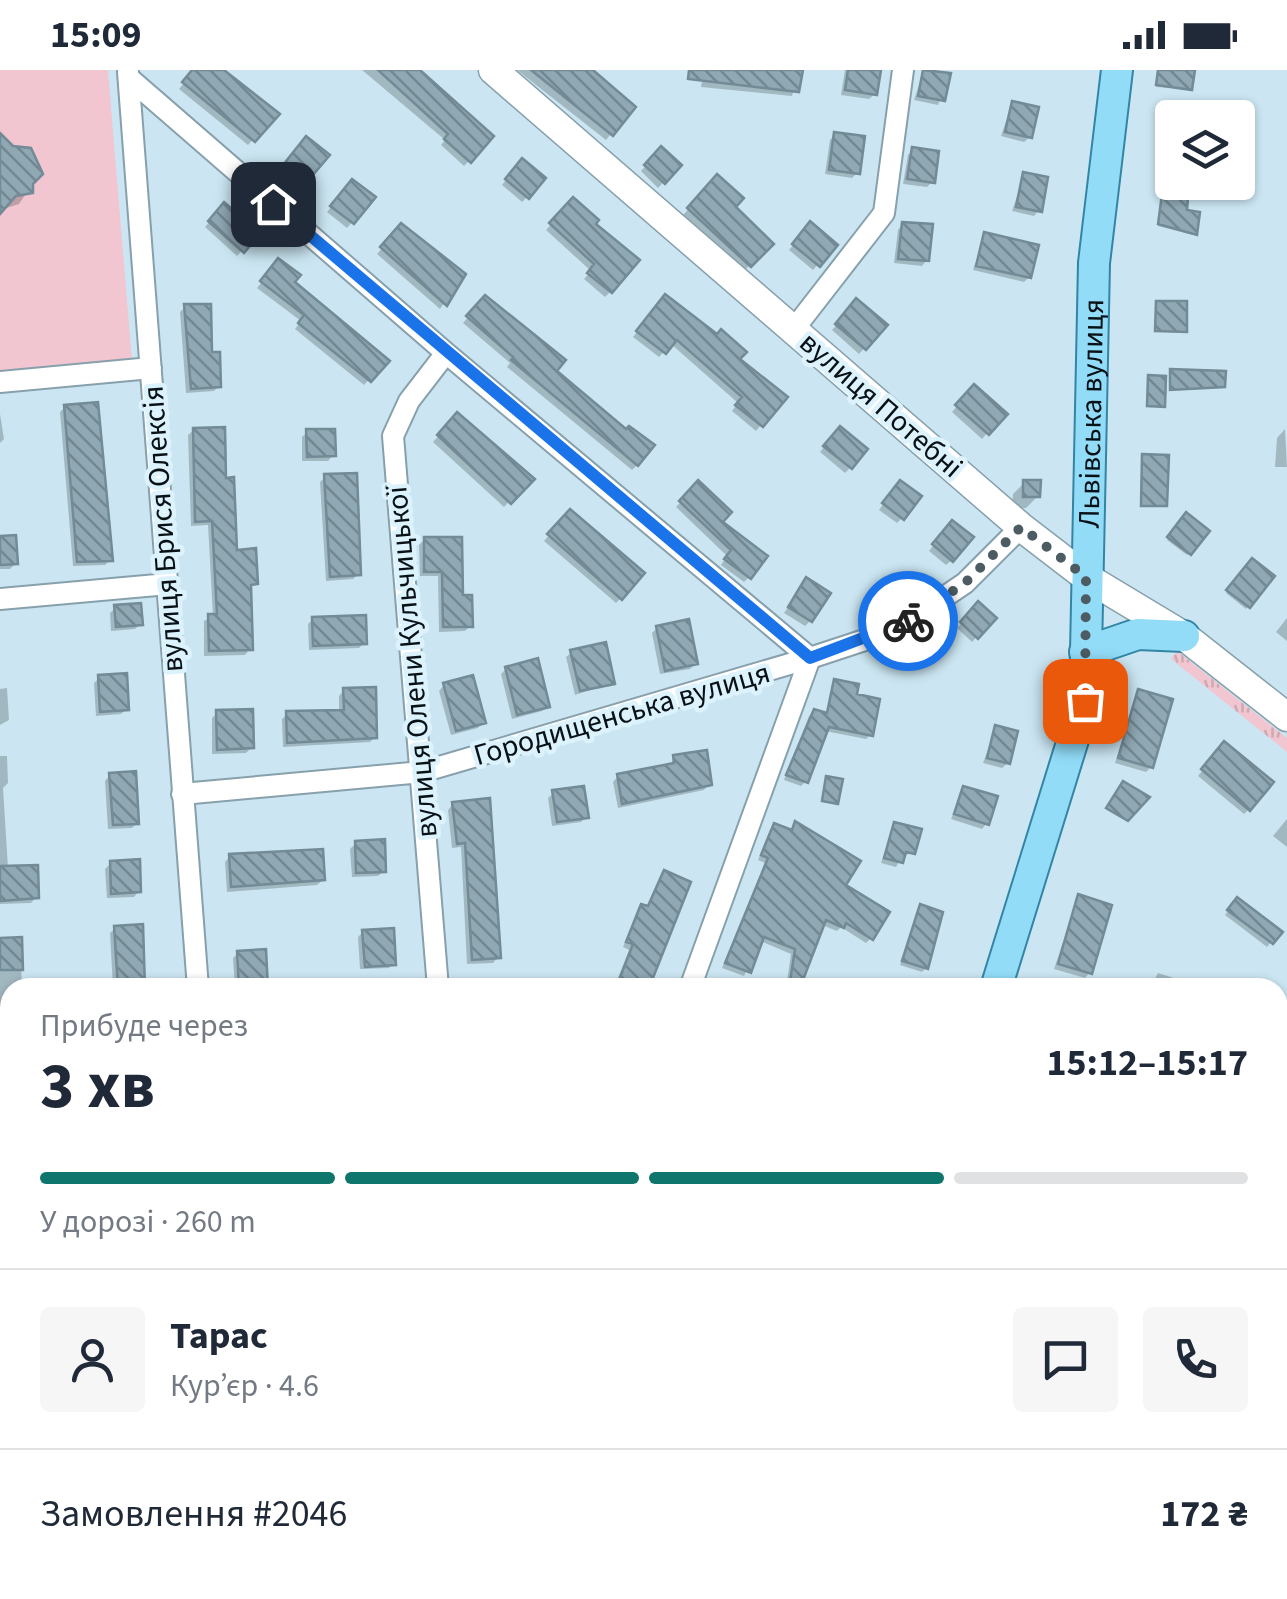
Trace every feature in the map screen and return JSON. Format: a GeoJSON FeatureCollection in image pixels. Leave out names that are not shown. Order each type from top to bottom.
{"type":"FeatureCollection","features":[{"type":"Feature","properties":{"kind":"main road","name":"Львівська вулиця"},"geometry":{"type":"LineString","coordinates":[[999,978],[1085,701],[1094,263],[1118,70]]}},
{"type":"Feature","properties":{"kind":"main road"},"geometry":{"type":"LineString","coordinates":[[1085,652],[1138,634],[1184,636]]}},
{"type":"Feature","properties":{"kind":"street","name":"вулиця Потебні"},"geometry":{"type":"LineString","coordinates":[[493,70],[1021,527],[1086,577],[1184,636],[1287,716]]}},
{"type":"Feature","properties":{"kind":"street"},"geometry":{"type":"LineString","coordinates":[[794,329],[884,213],[903,70]]}},
{"type":"Feature","properties":{"kind":"street"},"geometry":{"type":"LineString","coordinates":[[128,74],[446,353],[810,658],[694,978]]}},
{"type":"Feature","properties":{"kind":"street","name":"вулиця Брися Олексія"},"geometry":{"type":"LineString","coordinates":[[128,74],[197,978]]}},
{"type":"Feature","properties":{"kind":"street","name":"вулиця Олени Кульчицької"},"geometry":{"type":"LineString","coordinates":[[437,978],[393,436],[409,401],[446,353]]}},
{"type":"Feature","properties":{"kind":"street"},"geometry":{"type":"LineString","coordinates":[[0,382],[151,368]]}},
{"type":"Feature","properties":{"kind":"street","name":"Городищенська вулиця"},"geometry":{"type":"LineString","coordinates":[[182,794],[422,772],[810,658],[889,632],[915,617],[965,583],[1021,527]]}},
{"type":"Feature","properties":{"kind":"street"},"geometry":{"type":"LineString","coordinates":[[0,599],[168,584]]}},
{"type":"Feature","properties":{"kind":"green space"},"geometry":{"type":"Polygon","coordinates":[[[0,70],[108,70],[132,361],[0,372],[0,70]]]}},
{"type":"Feature","properties":{"kind":"green space"},"geometry":{"type":"Polygon","coordinates":[[[1177,651],[1287,738],[1287,752],[1171,659],[1177,651]]]}},
{"type":"Feature","properties":{"kind":"building"},"geometry":{"type":"Polygon","coordinates":[[[192,70],[224,70],[280,114],[255,142],[182,82],[192,70]]]}},
{"type":"Feature","properties":{"kind":"building"},"geometry":{"type":"Polygon","coordinates":[[[378,70],[420,70],[494,136],[471,163],[444,139],[448,134],[378,70]]]}},
{"type":"Feature","properties":{"kind":"building"},"geometry":{"type":"Polygon","coordinates":[[[531,70],[593,70],[636,107],[613,136],[531,70]]]}},
{"type":"Feature","properties":{"kind":"building"},"geometry":{"type":"Polygon","coordinates":[[[689,70],[803,70],[799,92],[688,79],[689,70]]]}},
{"type":"Feature","properties":{"kind":"building"},"geometry":{"type":"Polygon","coordinates":[[[848,70],[881,70],[877,95],[845,90],[848,70]]]}},
{"type":"Feature","properties":{"kind":"building"},"geometry":{"type":"Polygon","coordinates":[[[923,70],[951,73],[945,101],[918,96],[923,70]]]}},
{"type":"Feature","properties":{"kind":"building"},"geometry":{"type":"Polygon","coordinates":[[[1158,70],[1195,70],[1192,90],[1156,85],[1158,70]]]}},
{"type":"Feature","properties":{"kind":"building"},"geometry":{"type":"Polygon","coordinates":[[[1012,101],[1039,107],[1032,138],[1005,132],[1012,101]]]}},
{"type":"Feature","properties":{"kind":"building"},"geometry":{"type":"Polygon","coordinates":[[[834,132],[865,136],[860,174],[829,170],[834,132]]]}},
{"type":"Feature","properties":{"kind":"building"},"geometry":{"type":"Polygon","coordinates":[[[0,133],[13,146],[31,148],[43,174],[33,184],[33,193],[16,196],[0,214],[0,133]]]}},
{"type":"Feature","properties":{"kind":"building"},"geometry":{"type":"Polygon","coordinates":[[[306,136],[330,155],[306,183],[283,165],[306,136]]]}},
{"type":"Feature","properties":{"kind":"building"},"geometry":{"type":"Polygon","coordinates":[[[661,146],[682,165],[665,184],[644,165],[661,146]]]}},
{"type":"Feature","properties":{"kind":"building"},"geometry":{"type":"Polygon","coordinates":[[[912,147],[939,151],[935,183],[907,179],[912,147]]]}},
{"type":"Feature","properties":{"kind":"building"},"geometry":{"type":"Polygon","coordinates":[[[522,158],[546,178],[529,199],[505,179],[522,158]]]}},
{"type":"Feature","properties":{"kind":"building"},"geometry":{"type":"Polygon","coordinates":[[[1023,172],[1048,177],[1042,212],[1016,207],[1023,172]]]}},
{"type":"Feature","properties":{"kind":"building"},"geometry":{"type":"Polygon","coordinates":[[[717,174],[744,198],[736,207],[774,244],[751,267],[687,208],[717,174]]]}},
{"type":"Feature","properties":{"kind":"building"},"geometry":{"type":"Polygon","coordinates":[[[352,179],[376,197],[354,224],[330,206],[352,179]]]}},
{"type":"Feature","properties":{"kind":"building"},"geometry":{"type":"Polygon","coordinates":[[[573,197],[599,220],[596,224],[640,260],[612,293],[587,273],[594,264],[549,223],[573,197]]]}},
{"type":"Feature","properties":{"kind":"building"},"geometry":{"type":"Polygon","coordinates":[[[1161,200],[1188,200],[1187,210],[1200,212],[1197,235],[1158,224],[1161,200]]]}},
{"type":"Feature","properties":{"kind":"building"},"geometry":{"type":"Polygon","coordinates":[[[224,202],[260,234],[244,253],[208,221],[224,202]]]}},
{"type":"Feature","properties":{"kind":"building"},"geometry":{"type":"Polygon","coordinates":[[[810,221],[838,245],[820,267],[792,244],[810,221]]]}},
{"type":"Feature","properties":{"kind":"building"},"geometry":{"type":"Polygon","coordinates":[[[902,222],[933,224],[929,261],[898,259],[902,222]]]}},
{"type":"Feature","properties":{"kind":"building"},"geometry":{"type":"Polygon","coordinates":[[[401,223],[466,274],[447,306],[380,247],[401,223]]]}},
{"type":"Feature","properties":{"kind":"building"},"geometry":{"type":"Polygon","coordinates":[[[984,232],[1039,245],[1031,278],[976,266],[984,232]]]}},
{"type":"Feature","properties":{"kind":"building"},"geometry":{"type":"Polygon","coordinates":[[[278,258],[301,275],[295,282],[390,361],[371,382],[298,323],[304,315],[260,281],[278,258]]]}},
{"type":"Feature","properties":{"kind":"building"},"geometry":{"type":"Polygon","coordinates":[[[665,294],[717,334],[721,329],[747,352],[740,359],[788,397],[763,427],[735,405],[742,397],[677,340],[666,354],[636,331],[665,294]]]}},
{"type":"Feature","properties":{"kind":"building"},"geometry":{"type":"Polygon","coordinates":[[[485,295],[566,360],[557,371],[626,429],[629,426],[655,445],[638,466],[511,360],[513,357],[466,316],[485,295]]]}},
{"type":"Feature","properties":{"kind":"building"},"geometry":{"type":"Polygon","coordinates":[[[856,298],[888,325],[866,350],[835,324],[856,298]]]}},
{"type":"Feature","properties":{"kind":"building"},"geometry":{"type":"Polygon","coordinates":[[[1156,301],[1187,301],[1187,332],[1155,331],[1156,301]]]}},
{"type":"Feature","properties":{"kind":"building"},"geometry":{"type":"Polygon","coordinates":[[[184,304],[211,304],[212,352],[220,352],[221,387],[191,389],[184,304]]]}},
{"type":"Feature","properties":{"kind":"building"},"geometry":{"type":"Polygon","coordinates":[[[1170,369],[1226,371],[1225,387],[1170,390],[1170,369]]]}},
{"type":"Feature","properties":{"kind":"building"},"geometry":{"type":"Polygon","coordinates":[[[1148,375],[1166,376],[1165,407],[1147,406],[1148,375]]]}},
{"type":"Feature","properties":{"kind":"building"},"geometry":{"type":"Polygon","coordinates":[[[974,384],[1008,414],[989,435],[955,405],[974,384]]]}},
{"type":"Feature","properties":{"kind":"building"},"geometry":{"type":"Polygon","coordinates":[[[98,402],[113,561],[77,562],[64,405],[98,402]]]}},
{"type":"Feature","properties":{"kind":"building"},"geometry":{"type":"Polygon","coordinates":[[[457,412],[535,479],[511,504],[437,435],[457,412]]]}},
{"type":"Feature","properties":{"kind":"building"},"geometry":{"type":"Polygon","coordinates":[[[840,426],[868,449],[852,469],[823,446],[840,426]]]}},
{"type":"Feature","properties":{"kind":"building"},"geometry":{"type":"Polygon","coordinates":[[[225,427],[226,478],[234,477],[237,550],[256,548],[258,584],[251,585],[253,650],[209,651],[208,614],[217,614],[212,521],[195,522],[193,428],[225,427]]]}},
{"type":"Feature","properties":{"kind":"building"},"geometry":{"type":"Polygon","coordinates":[[[306,429],[335,429],[336,456],[307,457],[306,429]]]}},
{"type":"Feature","properties":{"kind":"building"},"geometry":{"type":"Polygon","coordinates":[[[1142,454],[1169,455],[1167,506],[1141,506],[1142,454]]]}},
{"type":"Feature","properties":{"kind":"building"},"geometry":{"type":"Polygon","coordinates":[[[357,473],[361,575],[330,577],[324,474],[357,473]]]}},
{"type":"Feature","properties":{"kind":"building"},"geometry":{"type":"Polygon","coordinates":[[[698,480],[732,512],[723,522],[768,556],[751,579],[724,559],[731,550],[679,501],[698,480]]]}},
{"type":"Feature","properties":{"kind":"building"},"geometry":{"type":"Polygon","coordinates":[[[900,480],[922,496],[904,520],[882,503],[900,480]]]}},
{"type":"Feature","properties":{"kind":"building"},"geometry":{"type":"Polygon","coordinates":[[[1023,480],[1041,480],[1040,497],[1023,497],[1023,480]]]}},
{"type":"Feature","properties":{"kind":"building"},"geometry":{"type":"Polygon","coordinates":[[[570,509],[645,573],[622,600],[547,534],[570,509]]]}},
{"type":"Feature","properties":{"kind":"building"},"geometry":{"type":"Polygon","coordinates":[[[1186,512],[1210,531],[1191,555],[1167,537],[1186,512]]]}},
{"type":"Feature","properties":{"kind":"building"},"geometry":{"type":"Polygon","coordinates":[[[952,520],[974,537],[953,562],[932,544],[952,520]]]}},
{"type":"Feature","properties":{"kind":"building"},"geometry":{"type":"Polygon","coordinates":[[[16,535],[18,564],[0,565],[0,536],[16,535]]]}},
{"type":"Feature","properties":{"kind":"building"},"geometry":{"type":"Polygon","coordinates":[[[424,537],[462,537],[463,595],[472,595],[473,627],[443,627],[442,572],[424,572],[424,537]]]}},
{"type":"Feature","properties":{"kind":"building"},"geometry":{"type":"Polygon","coordinates":[[[1252,558],[1275,576],[1250,608],[1226,590],[1252,558]]]}},
{"type":"Feature","properties":{"kind":"building"},"geometry":{"type":"Polygon","coordinates":[[[806,577],[831,593],[812,622],[788,607],[806,577]]]}},
{"type":"Feature","properties":{"kind":"building"},"geometry":{"type":"Polygon","coordinates":[[[978,601],[997,618],[978,639],[960,622],[978,601]]]}},
{"type":"Feature","properties":{"kind":"building"},"geometry":{"type":"Polygon","coordinates":[[[141,603],[143,625],[116,627],[114,605],[141,603]]]}},
{"type":"Feature","properties":{"kind":"building"},"geometry":{"type":"Polygon","coordinates":[[[366,615],[367,644],[313,646],[312,617],[366,615]]]}},
{"type":"Feature","properties":{"kind":"building"},"geometry":{"type":"Polygon","coordinates":[[[689,619],[698,664],[665,671],[656,626],[689,619]]]}},
{"type":"Feature","properties":{"kind":"building"},"geometry":{"type":"Polygon","coordinates":[[[606,642],[615,684],[580,691],[570,650],[606,642]]]}},
{"type":"Feature","properties":{"kind":"building"},"geometry":{"type":"Polygon","coordinates":[[[538,658],[550,707],[517,715],[505,667],[538,658]]]}},
{"type":"Feature","properties":{"kind":"building"},"geometry":{"type":"Polygon","coordinates":[[[127,673],[129,710],[100,712],[98,675],[127,673]]]}},
{"type":"Feature","properties":{"kind":"building"},"geometry":{"type":"Polygon","coordinates":[[[473,675],[486,723],[456,731],[443,683],[473,675]]]}},
{"type":"Feature","properties":{"kind":"building"},"geometry":{"type":"Polygon","coordinates":[[[834,679],[859,684],[857,694],[880,699],[873,736],[829,727],[808,783],[786,775],[814,709],[827,713],[834,679]]]}},
{"type":"Feature","properties":{"kind":"building"},"geometry":{"type":"Polygon","coordinates":[[[376,687],[377,738],[287,743],[286,711],[344,710],[343,688],[376,687]]]}},
{"type":"Feature","properties":{"kind":"building"},"geometry":{"type":"Polygon","coordinates":[[[1138,689],[1173,699],[1153,768],[1118,758],[1138,689]]]}},
{"type":"Feature","properties":{"kind":"building"},"geometry":{"type":"Polygon","coordinates":[[[253,709],[254,748],[217,750],[216,710],[253,709]]]}},
{"type":"Feature","properties":{"kind":"building"},"geometry":{"type":"Polygon","coordinates":[[[995,725],[1018,731],[1010,764],[987,758],[995,725]]]}},
{"type":"Feature","properties":{"kind":"building"},"geometry":{"type":"Polygon","coordinates":[[[1224,741],[1274,782],[1250,811],[1201,769],[1224,741]]]}},
{"type":"Feature","properties":{"kind":"building"},"geometry":{"type":"Polygon","coordinates":[[[707,750],[712,785],[622,804],[617,774],[674,763],[673,755],[707,750]]]}},
{"type":"Feature","properties":{"kind":"building"},"geometry":{"type":"Polygon","coordinates":[[[136,771],[139,824],[113,825],[109,773],[136,771]]]}},
{"type":"Feature","properties":{"kind":"building"},"geometry":{"type":"Polygon","coordinates":[[[826,776],[843,779],[838,804],[822,801],[826,776]]]}},
{"type":"Feature","properties":{"kind":"building"},"geometry":{"type":"Polygon","coordinates":[[[1123,781],[1150,797],[1128,821],[1106,808],[1123,781]]]}},
{"type":"Feature","properties":{"kind":"building"},"geometry":{"type":"Polygon","coordinates":[[[584,786],[589,818],[557,822],[552,790],[584,786]]]}},
{"type":"Feature","properties":{"kind":"building"},"geometry":{"type":"Polygon","coordinates":[[[963,786],[998,796],[989,825],[954,814],[963,786]]]}},
{"type":"Feature","properties":{"kind":"building"},"geometry":{"type":"Polygon","coordinates":[[[490,798],[501,958],[472,960],[465,843],[457,844],[452,802],[490,798]]]}},
{"type":"Feature","properties":{"kind":"building"},"geometry":{"type":"Polygon","coordinates":[[[795,821],[861,861],[846,885],[890,912],[873,940],[846,923],[844,928],[826,920],[804,978],[791,978],[795,949],[764,937],[751,973],[725,963],[768,858],[761,855],[774,823],[792,830],[795,821]]]}},
{"type":"Feature","properties":{"kind":"building"},"geometry":{"type":"Polygon","coordinates":[[[894,822],[922,829],[915,854],[906,852],[903,863],[884,858],[894,822]]]}},
{"type":"Feature","properties":{"kind":"building"},"geometry":{"type":"Polygon","coordinates":[[[385,839],[386,872],[356,873],[355,841],[385,839]]]}},
{"type":"Feature","properties":{"kind":"building"},"geometry":{"type":"Polygon","coordinates":[[[323,849],[325,880],[231,887],[229,854],[323,849]]]}},
{"type":"Feature","properties":{"kind":"building"},"geometry":{"type":"Polygon","coordinates":[[[140,859],[141,892],[111,894],[110,861],[140,859]]]}},
{"type":"Feature","properties":{"kind":"building"},"geometry":{"type":"Polygon","coordinates":[[[38,865],[39,898],[0,901],[0,866],[38,865]]]}},
{"type":"Feature","properties":{"kind":"building"},"geometry":{"type":"Polygon","coordinates":[[[664,870],[691,882],[653,978],[620,978],[633,944],[626,942],[641,904],[648,906],[664,870]]]}},
{"type":"Feature","properties":{"kind":"building"},"geometry":{"type":"Polygon","coordinates":[[[1078,894],[1112,905],[1092,974],[1058,964],[1078,894]]]}},
{"type":"Feature","properties":{"kind":"building"},"geometry":{"type":"Polygon","coordinates":[[[1237,897],[1283,932],[1273,944],[1227,910],[1237,897]]]}},
{"type":"Feature","properties":{"kind":"building"},"geometry":{"type":"Polygon","coordinates":[[[920,904],[943,912],[928,969],[902,961],[920,904]]]}},
{"type":"Feature","properties":{"kind":"building"},"geometry":{"type":"Polygon","coordinates":[[[143,924],[145,978],[117,978],[114,926],[143,924]]]}},
{"type":"Feature","properties":{"kind":"building"},"geometry":{"type":"Polygon","coordinates":[[[394,928],[396,965],[365,967],[362,930],[394,928]]]}},
{"type":"Feature","properties":{"kind":"building"},"geometry":{"type":"Polygon","coordinates":[[[22,937],[23,970],[0,970],[0,938],[22,937]]]}},
{"type":"Feature","properties":{"kind":"building"},"geometry":{"type":"Polygon","coordinates":[[[266,949],[267,978],[238,978],[237,951],[266,949]]]}},
{"type":"Feature","properties":{"kind":"way so far"},"geometry":{"type":"LineString","coordinates":[[908,621],[965,583],[1021,527],[1086,577],[1085,701]]}},
{"type":"Feature","properties":{"kind":"route"},"geometry":{"type":"LineString","coordinates":[[273,204],[810,658],[889,632],[908,621]]}}]}
